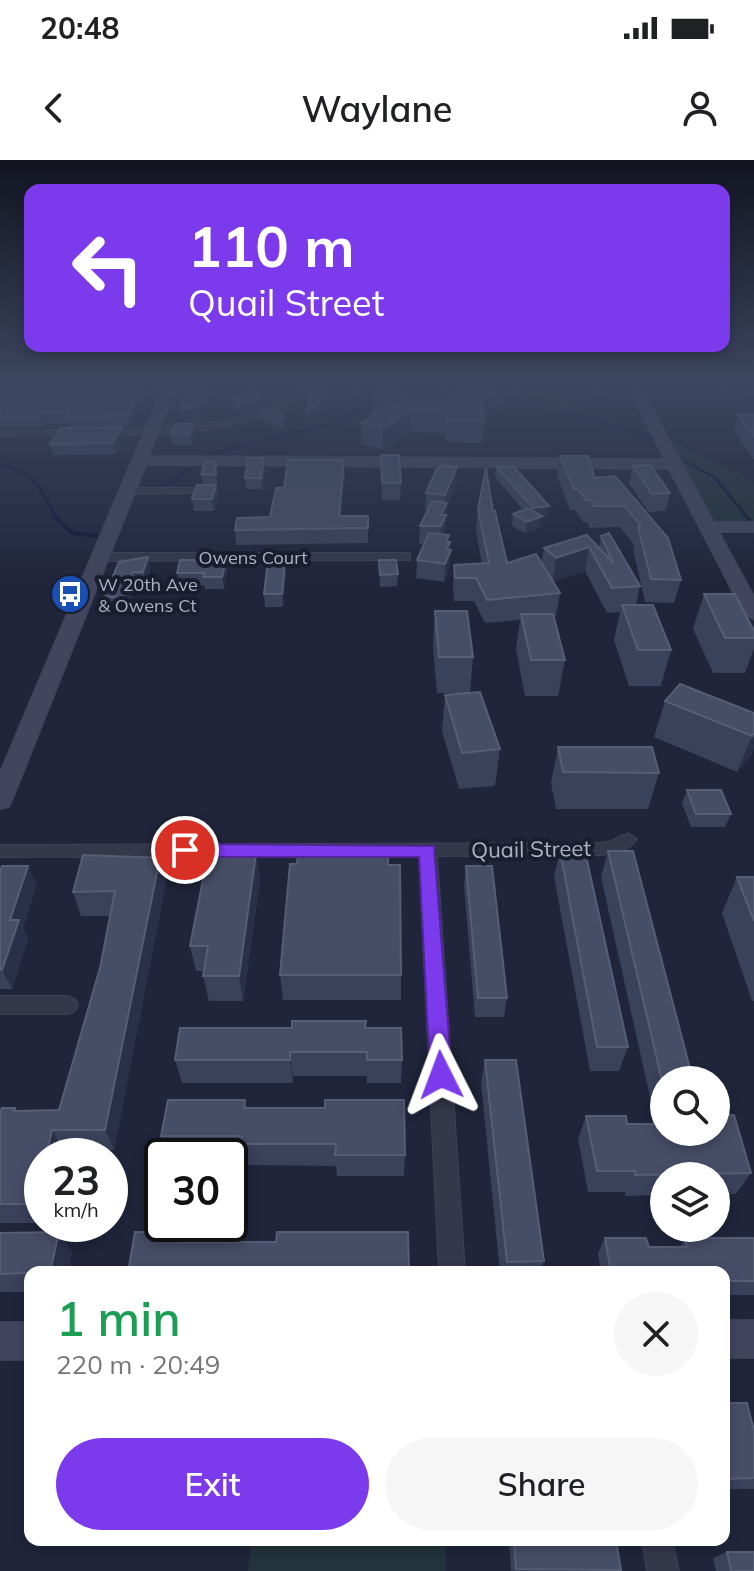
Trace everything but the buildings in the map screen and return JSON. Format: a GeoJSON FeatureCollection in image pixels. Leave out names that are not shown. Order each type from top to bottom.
{"type":"FeatureCollection","features":[{"type":"Feature","properties":{"kind":"street"},"geometry":{"type":"LineString","coordinates":[[0,801],[143,450]]}},
{"type":"Feature","properties":{"kind":"street"},"geometry":{"type":"LineString","coordinates":[[667,450],[754,614]]}},
{"type":"Feature","properties":{"kind":"street"},"geometry":{"type":"LineString","coordinates":[[139,460],[674,464]]}},
{"type":"Feature","properties":{"kind":"street"},"geometry":{"type":"LineString","coordinates":[[127,491],[213,491]]}},
{"type":"Feature","properties":{"kind":"street"},"geometry":{"type":"LineString","coordinates":[[708,527],[754,527]]}},
{"type":"Feature","properties":{"kind":"street","name":"Owens Court"},"geometry":{"type":"LineString","coordinates":[[100,557],[406,557]]}},
{"type":"Feature","properties":{"kind":"street","name":"Quail Street"},"geometry":{"type":"LineString","coordinates":[[0,851],[599,849],[615,847],[628,839]]}},
{"type":"Feature","properties":{"kind":"street"},"geometry":{"type":"LineString","coordinates":[[428,850],[452,1266]]}},
{"type":"Feature","properties":{"kind":"street"},"geometry":{"type":"LineString","coordinates":[[0,1005],[68,1005]]}},
{"type":"Feature","properties":{"kind":"street"},"geometry":{"type":"LineString","coordinates":[[730,1339],[754,1339]]}},
{"type":"Feature","properties":{"kind":"street"},"geometry":{"type":"LineString","coordinates":[[0,1341],[24,1341]]}},
{"type":"Feature","properties":{"kind":"street"},"geometry":{"type":"LineString","coordinates":[[658,1546],[663,1571]]}},
{"type":"Feature","properties":{"kind":"shaded area"},"geometry":{"type":"Polygon","coordinates":[[[674,450],[690,450],[734,470],[754,485],[754,523],[714,521],[674,450]]]}},
{"type":"Feature","properties":{"kind":"shaded area"},"geometry":{"type":"Polygon","coordinates":[[[250,1546],[445,1546],[446,1571],[248,1571],[250,1546]]]}},
{"type":"Feature","properties":{"kind":"waterway"},"geometry":{"type":"LineString","coordinates":[[207,455],[228,450]]}},
{"type":"Feature","properties":{"kind":"waterway"},"geometry":{"type":"LineString","coordinates":[[685,461],[715,478],[751,522]]}},
{"type":"Feature","properties":{"kind":"waterway"},"geometry":{"type":"LineString","coordinates":[[0,464],[31,479],[59,522]]}},
{"type":"Feature","properties":{"kind":"waterway"},"geometry":{"type":"LineString","coordinates":[[168,484],[193,466]]}},
{"type":"Feature","properties":{"kind":"waterway"},"geometry":{"type":"LineString","coordinates":[[58,520],[72,533],[99,536]]}},
{"type":"Feature","properties":{"kind":"place","name":"W 20th Ave & Owens Ct"},"geometry":{"type":"Point","coordinates":[70,594]}},
{"type":"Feature","properties":{"kind":"route"},"geometry":{"type":"LineString","coordinates":[[185,850],[428,850],[441,1075]]}}]}
